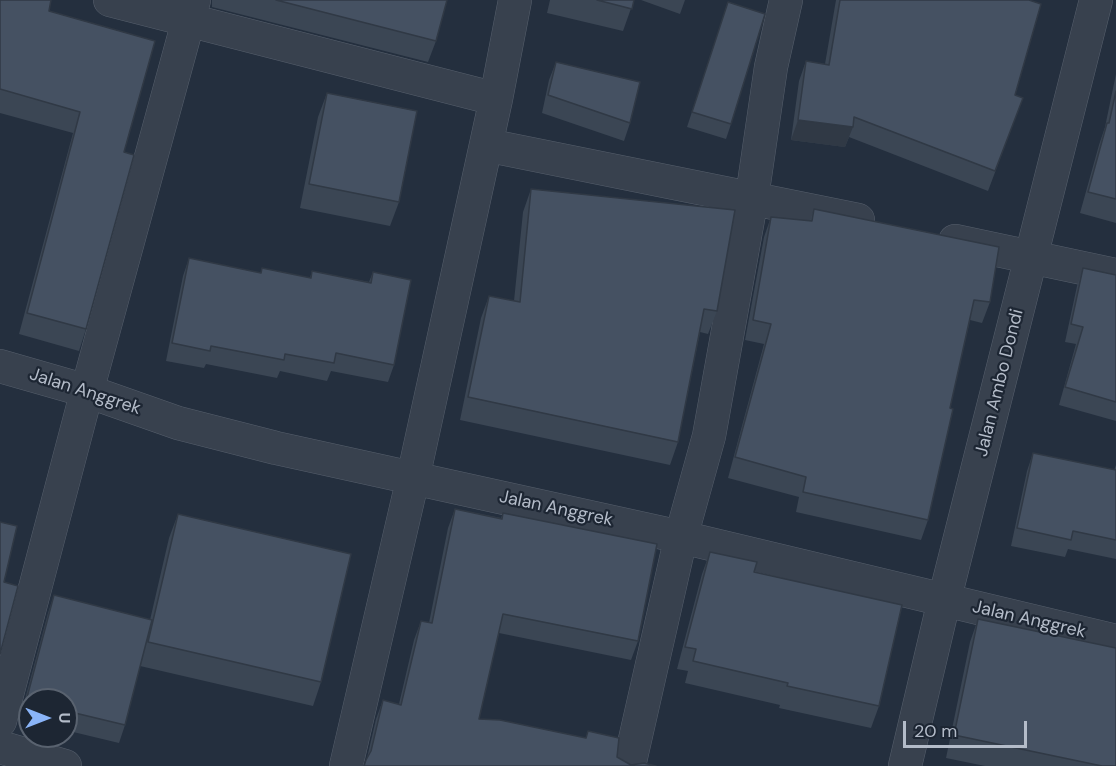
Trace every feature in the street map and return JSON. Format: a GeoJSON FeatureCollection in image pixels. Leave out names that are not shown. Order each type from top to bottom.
{"type":"FeatureCollection","features":[{"type":"Feature","properties":{"kind":"street"},"geometry":{"type":"LineString","coordinates":[[110,0],[192,10],[496,99]]}},
{"type":"Feature","properties":{"kind":"street"},"geometry":{"type":"LineString","coordinates":[[346,766],[413,478],[496,99],[515,0]]}},
{"type":"Feature","properties":{"kind":"street"},"geometry":{"type":"LineString","coordinates":[[629,766],[681,537],[709,436],[752,197],[771,68],[786,0]]}},
{"type":"Feature","properties":{"kind":"street","name":"Jalan Ambo Dondi"},"geometry":{"type":"LineString","coordinates":[[905,766],[944,601],[1096,0]]}},
{"type":"Feature","properties":{"kind":"street"},"geometry":{"type":"LineString","coordinates":[[0,721],[87,391],[192,10]]}},
{"type":"Feature","properties":{"kind":"street"},"geometry":{"type":"LineString","coordinates":[[486,145],[892,227]]}},
{"type":"Feature","properties":{"kind":"street"},"geometry":{"type":"LineString","coordinates":[[927,235],[1116,275]]}},
{"type":"Feature","properties":{"kind":"street","name":"Jalan Anggrek"},"geometry":{"type":"LineString","coordinates":[[0,366],[87,391],[178,423],[276,448],[533,502],[1116,641]]}},
{"type":"Feature","properties":{"kind":"street"},"geometry":{"type":"LineString","coordinates":[[0,747],[65,766]]}},
{"type":"Feature","properties":{"kind":"building"},"geometry":{"type":"Polygon","coordinates":[[[0,0],[51,0],[49,11],[155,41],[124,152],[134,155],[86,329],[27,313],[80,112],[0,89],[0,0]]]}},
{"type":"Feature","properties":{"kind":"building"},"geometry":{"type":"Polygon","coordinates":[[[276,0],[447,0],[436,41],[276,0]]]}},
{"type":"Feature","properties":{"kind":"building"},"geometry":{"type":"Polygon","coordinates":[[[597,0],[634,0],[632,9],[597,0]]]}},
{"type":"Feature","properties":{"kind":"building"},"geometry":{"type":"Polygon","coordinates":[[[840,0],[1029,0],[1041,4],[1015,95],[1023,98],[995,171],[854,117],[853,127],[798,120],[806,61],[829,65],[840,0]]]}},
{"type":"Feature","properties":{"kind":"building"},"geometry":{"type":"Polygon","coordinates":[[[728,2],[765,14],[731,124],[692,112],[728,2]]]}},
{"type":"Feature","properties":{"kind":"building"},"geometry":{"type":"Polygon","coordinates":[[[556,62],[640,82],[630,123],[548,95],[556,62]]]}},
{"type":"Feature","properties":{"kind":"building"},"geometry":{"type":"Polygon","coordinates":[[[1116,91],[1116,199],[1088,192],[1107,123],[1109,123],[1116,91]]]}},
{"type":"Feature","properties":{"kind":"building"},"geometry":{"type":"Polygon","coordinates":[[[327,93],[417,111],[399,202],[309,184],[327,93]]]}},
{"type":"Feature","properties":{"kind":"building"},"geometry":{"type":"Polygon","coordinates":[[[531,189],[735,210],[717,311],[704,309],[678,442],[468,397],[489,296],[520,302],[531,189]]]}},
{"type":"Feature","properties":{"kind":"building"},"geometry":{"type":"Polygon","coordinates":[[[814,209],[999,247],[990,302],[974,300],[928,520],[803,492],[806,477],[735,457],[771,324],[753,320],[771,217],[812,221],[814,209]]]}},
{"type":"Feature","properties":{"kind":"building"},"geometry":{"type":"Polygon","coordinates":[[[189,258],[261,273],[262,268],[311,278],[312,271],[371,283],[373,272],[411,280],[394,365],[336,353],[334,363],[285,354],[284,360],[211,346],[210,351],[172,343],[189,258]]]}},
{"type":"Feature","properties":{"kind":"building"},"geometry":{"type":"Polygon","coordinates":[[[1083,268],[1116,275],[1116,402],[1065,387],[1083,327],[1071,324],[1083,268]]]}},
{"type":"Feature","properties":{"kind":"building"},"geometry":{"type":"Polygon","coordinates":[[[1033,453],[1116,470],[1116,540],[1073,531],[1071,540],[1017,528],[1033,453]]]}},
{"type":"Feature","properties":{"kind":"building"},"geometry":{"type":"Polygon","coordinates":[[[455,509],[502,519],[503,513],[657,544],[638,641],[503,614],[479,719],[500,720],[586,738],[588,731],[619,738],[617,757],[631,765],[644,763],[656,766],[364,766],[371,751],[383,700],[401,705],[421,621],[432,623],[455,509]]]}},
{"type":"Feature","properties":{"kind":"building"},"geometry":{"type":"Polygon","coordinates":[[[178,514],[351,554],[321,682],[148,642],[178,514]]]}},
{"type":"Feature","properties":{"kind":"building"},"geometry":{"type":"Polygon","coordinates":[[[0,522],[17,526],[4,582],[18,586],[0,654],[0,522]]]}},
{"type":"Feature","properties":{"kind":"building"},"geometry":{"type":"Polygon","coordinates":[[[710,552],[757,562],[754,572],[902,605],[879,706],[787,686],[788,683],[693,661],[696,649],[685,647],[710,552]]]}},
{"type":"Feature","properties":{"kind":"building"},"geometry":{"type":"Polygon","coordinates":[[[54,595],[152,620],[125,725],[78,714],[78,688],[29,688],[54,595]]]}},
{"type":"Feature","properties":{"kind":"building"},"geometry":{"type":"Polygon","coordinates":[[[978,619],[1116,648],[1116,766],[1102,766],[954,735],[978,619]]]}}]}
